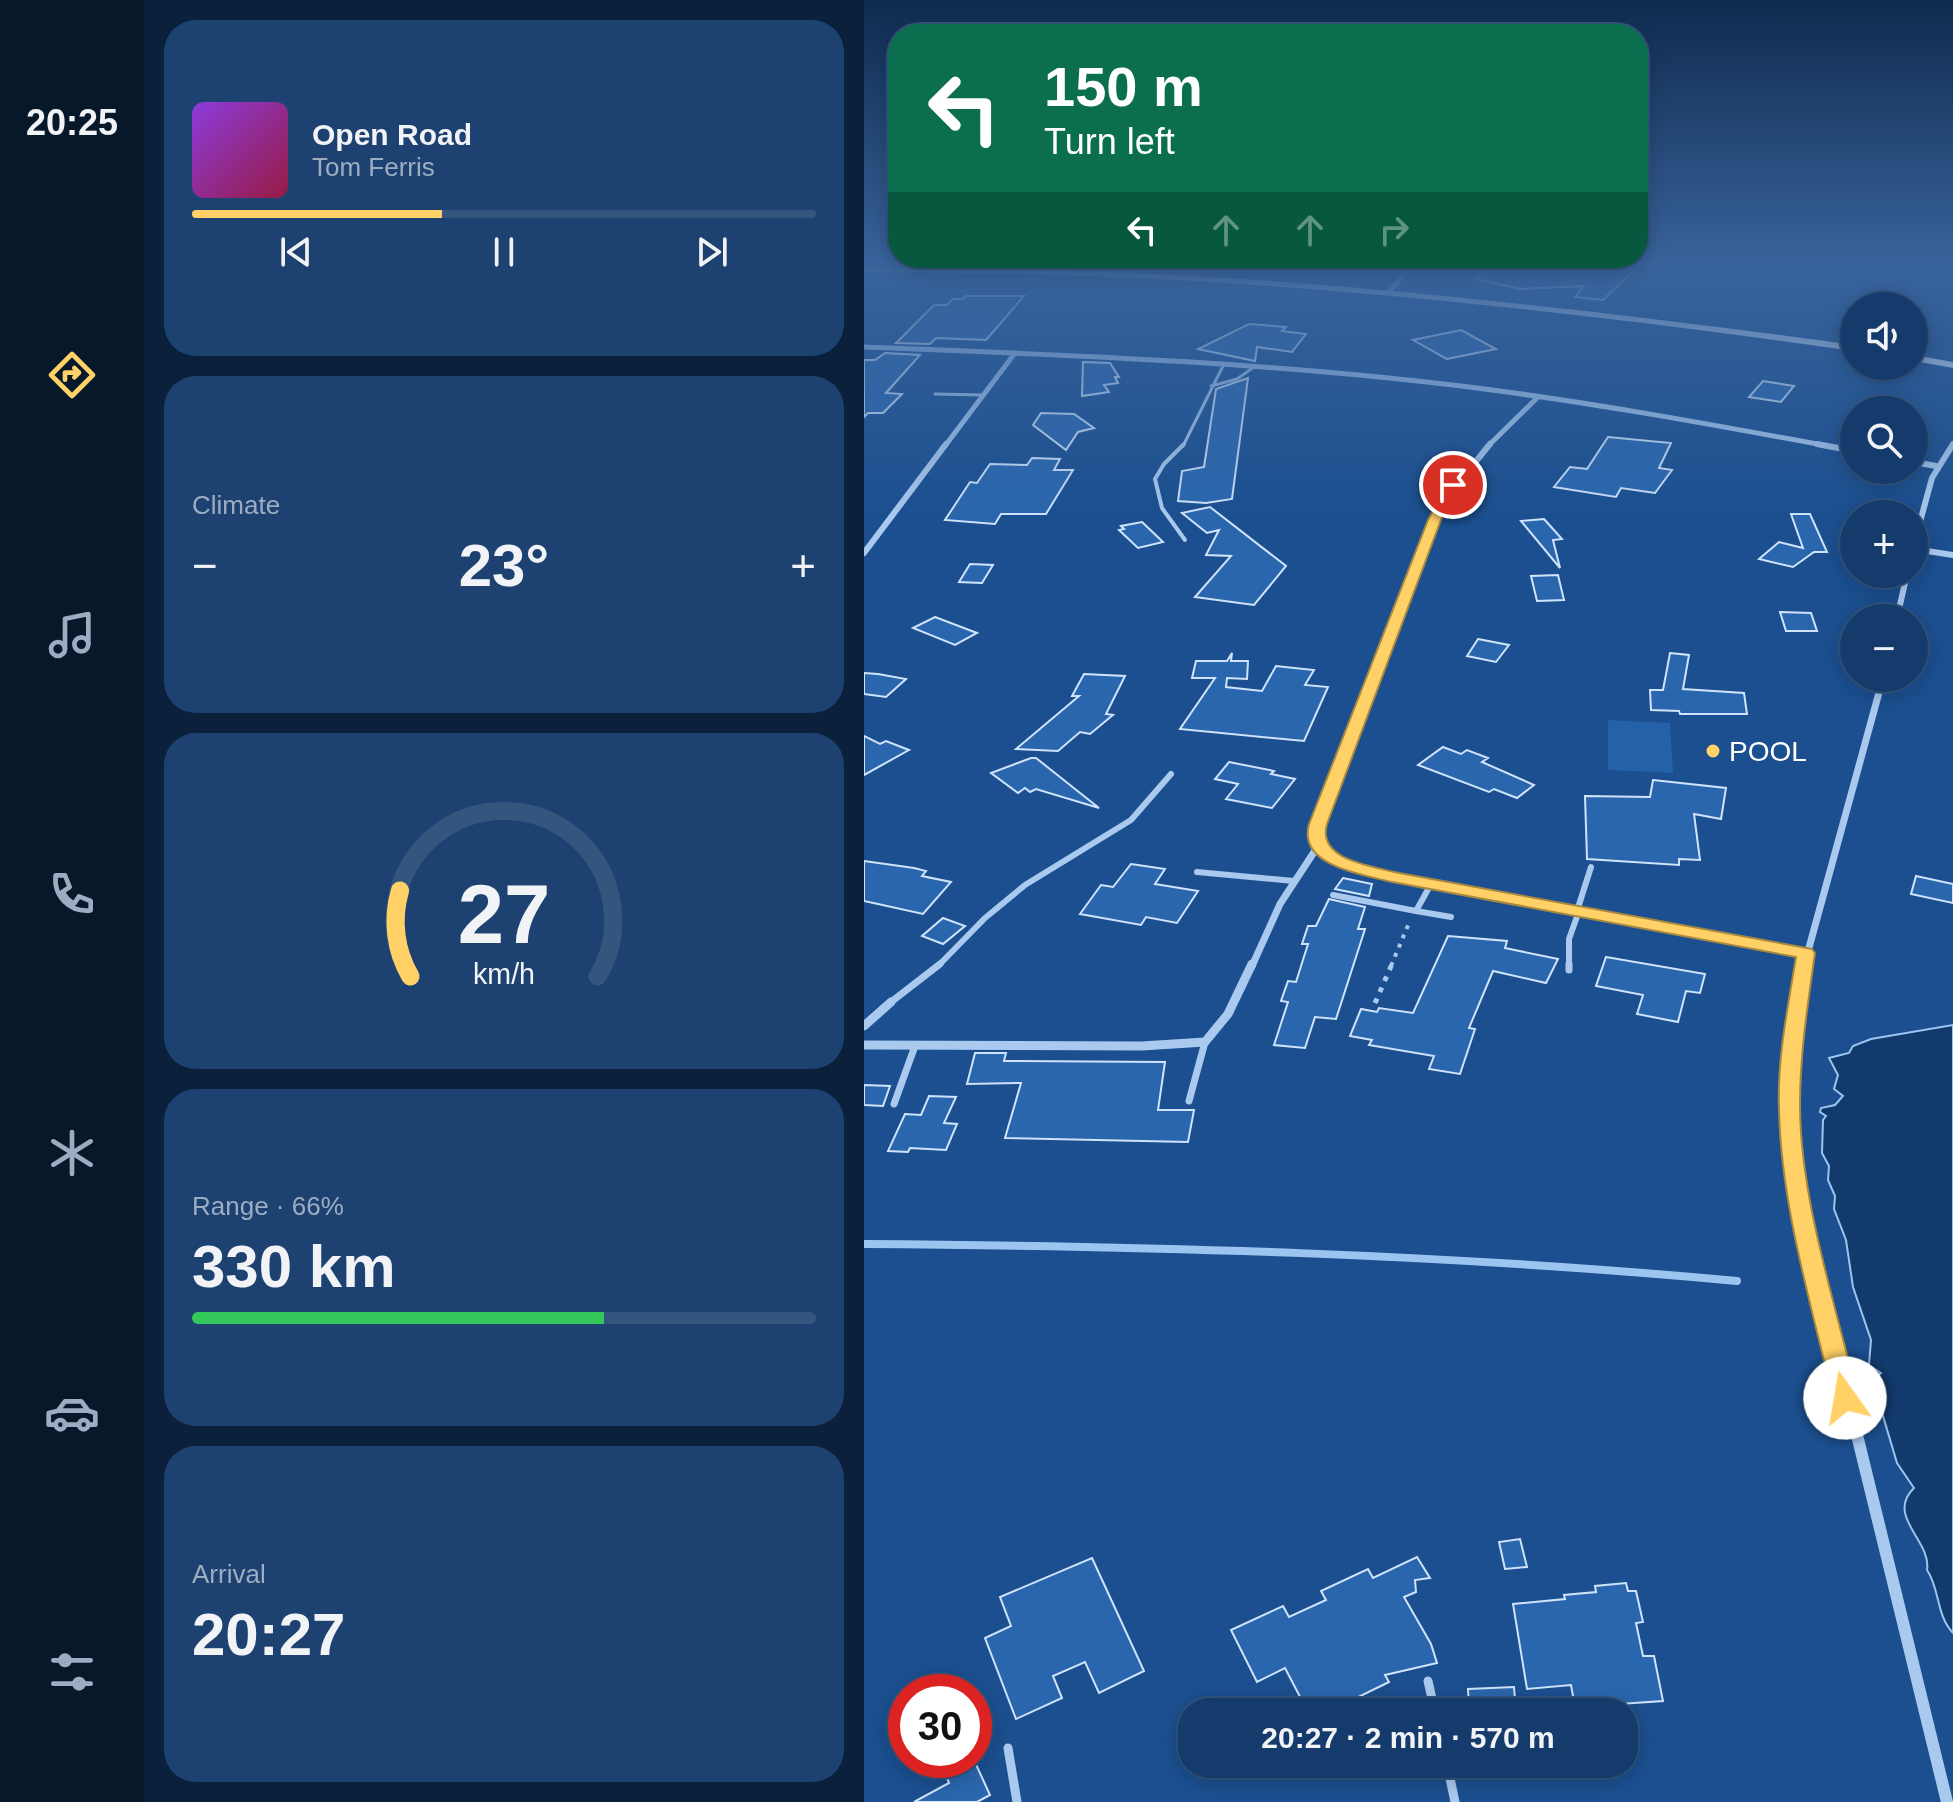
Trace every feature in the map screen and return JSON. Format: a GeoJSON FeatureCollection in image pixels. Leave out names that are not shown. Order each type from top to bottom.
{"type":"FeatureCollection","features":[{"type":"Feature","properties":{"kind":"street"},"geometry":{"type":"LineString","coordinates":[[917,349],[1121,356],[1399,379],[1538,397],[1840,449]]}},
{"type":"Feature","properties":{"kind":"street"},"geometry":{"type":"LineString","coordinates":[[864,553],[1015,353]]}},
{"type":"Feature","properties":{"kind":"street"},"geometry":{"type":"LineString","coordinates":[[1928,361],[1953,365]]}},
{"type":"Feature","properties":{"kind":"street"},"geometry":{"type":"LineString","coordinates":[[1538,397],[1479,455],[1442,503],[1318,824],[1315,835],[1318,846],[1328,855],[1362,870],[1806,953]]}},
{"type":"Feature","properties":{"kind":"street"},"geometry":{"type":"LineString","coordinates":[[1927,500],[1936,466],[1953,444]]}},
{"type":"Feature","properties":{"kind":"street"},"geometry":{"type":"LineString","coordinates":[[1928,465],[1936,466]]}},
{"type":"Feature","properties":{"kind":"street"},"geometry":{"type":"LineString","coordinates":[[1928,549],[1953,555]]}},
{"type":"Feature","properties":{"kind":"street"},"geometry":{"type":"LineString","coordinates":[[1879,692],[1806,953],[1792,1044],[1789,1107],[1798,1196],[1947,1802]]}},
{"type":"Feature","properties":{"kind":"street"},"geometry":{"type":"LineString","coordinates":[[864,1045],[1142,1046],[1205,1042],[1226,1021],[1248,982],[1269,925],[1318,846]]}},
{"type":"Feature","properties":{"kind":"street"},"geometry":{"type":"LineString","coordinates":[[864,1026],[891,1002]]}},
{"type":"Feature","properties":{"kind":"lane"},"geometry":{"type":"LineString","coordinates":[[1185,540],[1162,508],[1155,479],[1164,464],[1181,450],[1224,364]]}},
{"type":"Feature","properties":{"kind":"lane"},"geometry":{"type":"LineString","coordinates":[[1211,386],[1237,379],[1254,367]]}},
{"type":"Feature","properties":{"kind":"lane"},"geometry":{"type":"LineString","coordinates":[[935,394],[983,395]]}},
{"type":"Feature","properties":{"kind":"lane"},"geometry":{"type":"LineString","coordinates":[[891,1002],[933,971],[985,918],[1025,885],[1131,820],[1171,774]]}},
{"type":"Feature","properties":{"kind":"lane"},"geometry":{"type":"LineString","coordinates":[[1569,970],[1569,939],[1591,867]]}},
{"type":"Feature","properties":{"kind":"lane"},"geometry":{"type":"LineString","coordinates":[[1197,872],[1294,881]]}},
{"type":"Feature","properties":{"kind":"lane"},"geometry":{"type":"LineString","coordinates":[[1416,911],[1431,884]]}},
{"type":"Feature","properties":{"kind":"lane"},"geometry":{"type":"LineString","coordinates":[[1333,895],[1451,917]]}},
{"type":"Feature","properties":{"kind":"lane"},"geometry":{"type":"LineString","coordinates":[[1189,1101],[1205,1042]]}},
{"type":"Feature","properties":{"kind":"lane"},"geometry":{"type":"LineString","coordinates":[[894,1104],[915,1046]]}},
{"type":"Feature","properties":{"kind":"lane"},"geometry":{"type":"LineString","coordinates":[[1428,1681],[1432,1698]]}},
{"type":"Feature","properties":{"kind":"lane"},"geometry":{"type":"LineString","coordinates":[[1008,1748],[1017,1802]]}},
{"type":"Feature","properties":{"kind":"lane"},"geometry":{"type":"LineString","coordinates":[[1450,1778],[1455,1802]]}},
{"type":"Feature","properties":{"kind":"path"},"geometry":{"type":"LineString","coordinates":[[1375,1003],[1416,911]]}},
{"type":"Feature","properties":{"kind":"shaded area"},"geometry":{"type":"Polygon","coordinates":[[[1608,720],[1670,723],[1673,773],[1608,770],[1608,720]]]}},
{"type":"Feature","properties":{"kind":"shaded area"},"geometry":{"type":"Polygon","coordinates":[[[1953,1025],[1953,1633],[1944,1618],[1927,1570],[1927,1559],[1904,1509],[1906,1498],[1914,1488],[1897,1463],[1878,1399],[1880,1395],[1874,1389],[1872,1380],[1881,1373],[1869,1365],[1871,1340],[1853,1287],[1846,1240],[1834,1209],[1835,1196],[1828,1180],[1829,1166],[1822,1153],[1823,1120],[1826,1116],[1820,1112],[1821,1108],[1835,1105],[1843,1096],[1834,1089],[1838,1075],[1829,1058],[1849,1053],[1853,1046],[1871,1039],[1953,1025]]]}},
{"type":"Feature","properties":{"kind":"building"},"geometry":{"type":"Polygon","coordinates":[[[1198,349],[1257,349],[1255,361],[1198,349]]]}},
{"type":"Feature","properties":{"kind":"building"},"geometry":{"type":"Polygon","coordinates":[[[1429,349],[1496,349],[1447,359],[1429,349]]]}},
{"type":"Feature","properties":{"kind":"building"},"geometry":{"type":"Polygon","coordinates":[[[885,353],[920,355],[886,393],[902,394],[883,413],[868,413],[864,417],[864,360],[875,360],[885,353]]]}},
{"type":"Feature","properties":{"kind":"building"},"geometry":{"type":"Polygon","coordinates":[[[1083,362],[1110,363],[1119,377],[1115,377],[1118,383],[1104,385],[1109,392],[1082,396],[1083,362]]]}},
{"type":"Feature","properties":{"kind":"building"},"geometry":{"type":"Polygon","coordinates":[[[1248,378],[1232,499],[1206,503],[1178,501],[1182,471],[1204,467],[1216,389],[1248,378]]]}},
{"type":"Feature","properties":{"kind":"building"},"geometry":{"type":"Polygon","coordinates":[[[1763,381],[1794,386],[1781,402],[1749,397],[1763,381]]]}},
{"type":"Feature","properties":{"kind":"building"},"geometry":{"type":"Polygon","coordinates":[[[1041,413],[1074,414],[1094,428],[1078,432],[1066,450],[1033,425],[1041,413]]]}},
{"type":"Feature","properties":{"kind":"building"},"geometry":{"type":"Polygon","coordinates":[[[1608,437],[1671,443],[1659,468],[1672,470],[1655,493],[1621,488],[1616,497],[1554,487],[1570,467],[1587,469],[1608,437]]]}},
{"type":"Feature","properties":{"kind":"building"},"geometry":{"type":"Polygon","coordinates":[[[1032,458],[1060,459],[1054,470],[1073,470],[1046,514],[1001,514],[995,524],[945,520],[970,482],[977,483],[990,464],[1027,465],[1032,458]]]}},
{"type":"Feature","properties":{"kind":"building"},"geometry":{"type":"Polygon","coordinates":[[[1210,507],[1286,566],[1254,605],[1195,597],[1231,556],[1206,555],[1219,530],[1207,533],[1182,513],[1210,507]]]}},
{"type":"Feature","properties":{"kind":"building"},"geometry":{"type":"Polygon","coordinates":[[[1791,514],[1810,514],[1827,552],[1814,552],[1793,567],[1759,559],[1779,542],[1803,548],[1791,514]]]}},
{"type":"Feature","properties":{"kind":"building"},"geometry":{"type":"Polygon","coordinates":[[[1544,519],[1562,539],[1553,540],[1560,568],[1521,521],[1544,519]]]}},
{"type":"Feature","properties":{"kind":"building"},"geometry":{"type":"Polygon","coordinates":[[[1142,522],[1163,542],[1138,548],[1119,530],[1124,529],[1121,526],[1142,522]]]}},
{"type":"Feature","properties":{"kind":"building"},"geometry":{"type":"Polygon","coordinates":[[[970,564],[993,565],[982,583],[959,582],[970,564]]]}},
{"type":"Feature","properties":{"kind":"building"},"geometry":{"type":"Polygon","coordinates":[[[1558,575],[1564,600],[1537,601],[1531,576],[1558,575]]]}},
{"type":"Feature","properties":{"kind":"building"},"geometry":{"type":"Polygon","coordinates":[[[1780,612],[1811,613],[1817,631],[1786,631],[1780,612]]]}},
{"type":"Feature","properties":{"kind":"building"},"geometry":{"type":"Polygon","coordinates":[[[935,617],[977,633],[955,645],[913,628],[935,617]]]}},
{"type":"Feature","properties":{"kind":"building"},"geometry":{"type":"Polygon","coordinates":[[[1478,639],[1509,645],[1496,662],[1467,656],[1478,639]]]}},
{"type":"Feature","properties":{"kind":"building"},"geometry":{"type":"Polygon","coordinates":[[[1232,653],[1231,661],[1248,661],[1247,679],[1227,678],[1226,687],[1262,691],[1276,666],[1314,670],[1305,685],[1328,687],[1304,741],[1180,729],[1215,678],[1192,678],[1196,661],[1227,661],[1232,653]]]}},
{"type":"Feature","properties":{"kind":"building"},"geometry":{"type":"Polygon","coordinates":[[[1670,653],[1689,655],[1683,689],[1744,693],[1747,714],[1680,714],[1679,711],[1651,710],[1650,690],[1663,690],[1670,653]]]}},
{"type":"Feature","properties":{"kind":"building"},"geometry":{"type":"Polygon","coordinates":[[[864,673],[906,679],[886,697],[864,694],[864,673]]]}},
{"type":"Feature","properties":{"kind":"building"},"geometry":{"type":"Polygon","coordinates":[[[1084,674],[1125,676],[1106,714],[1113,715],[1090,734],[1080,732],[1058,751],[1016,749],[1079,696],[1072,696],[1084,674]]]}},
{"type":"Feature","properties":{"kind":"building"},"geometry":{"type":"Polygon","coordinates":[[[864,736],[880,744],[886,741],[909,750],[864,775],[864,736]]]}},
{"type":"Feature","properties":{"kind":"building"},"geometry":{"type":"Polygon","coordinates":[[[1443,747],[1461,754],[1467,750],[1488,758],[1482,762],[1534,785],[1517,798],[1494,789],[1489,792],[1418,765],[1443,747]]]}},
{"type":"Feature","properties":{"kind":"building"},"geometry":{"type":"Polygon","coordinates":[[[1036,758],[1099,808],[1036,789],[1030,792],[1025,788],[1018,793],[991,773],[1036,758]]]}},
{"type":"Feature","properties":{"kind":"building"},"geometry":{"type":"Polygon","coordinates":[[[1229,762],[1274,771],[1271,774],[1295,779],[1272,808],[1226,799],[1238,784],[1215,779],[1229,762]]]}},
{"type":"Feature","properties":{"kind":"building"},"geometry":{"type":"Polygon","coordinates":[[[1653,780],[1726,788],[1721,819],[1694,814],[1700,860],[1679,859],[1679,865],[1587,859],[1585,796],[1650,797],[1653,780]]]}},
{"type":"Feature","properties":{"kind":"building"},"geometry":{"type":"Polygon","coordinates":[[[864,861],[914,868],[926,871],[922,876],[951,882],[923,914],[864,901],[864,861]]]}},
{"type":"Feature","properties":{"kind":"building"},"geometry":{"type":"Polygon","coordinates":[[[1131,864],[1165,869],[1155,884],[1198,891],[1177,923],[1146,917],[1141,925],[1080,914],[1101,885],[1113,887],[1131,864]]]}},
{"type":"Feature","properties":{"kind":"building"},"geometry":{"type":"Polygon","coordinates":[[[1916,876],[1953,884],[1953,903],[1911,894],[1916,876]]]}},
{"type":"Feature","properties":{"kind":"building"},"geometry":{"type":"Polygon","coordinates":[[[1343,878],[1372,884],[1369,896],[1335,889],[1343,878]]]}},
{"type":"Feature","properties":{"kind":"building"},"geometry":{"type":"Polygon","coordinates":[[[1329,899],[1365,907],[1358,929],[1365,929],[1336,1019],[1315,1017],[1305,1048],[1274,1045],[1288,1002],[1281,1001],[1288,981],[1296,982],[1308,944],[1302,944],[1308,926],[1316,926],[1329,899]]]}},
{"type":"Feature","properties":{"kind":"building"},"geometry":{"type":"Polygon","coordinates":[[[943,918],[965,926],[943,944],[922,936],[943,918]]]}},
{"type":"Feature","properties":{"kind":"building"},"geometry":{"type":"Polygon","coordinates":[[[1448,936],[1507,941],[1505,948],[1558,959],[1546,983],[1493,971],[1469,1028],[1475,1029],[1460,1074],[1429,1069],[1434,1056],[1369,1045],[1372,1040],[1350,1036],[1361,1009],[1413,1013],[1448,936]]]}},
{"type":"Feature","properties":{"kind":"building"},"geometry":{"type":"Polygon","coordinates":[[[1606,957],[1705,974],[1700,993],[1686,991],[1678,1022],[1637,1014],[1643,995],[1596,986],[1606,957]]]}},
{"type":"Feature","properties":{"kind":"building"},"geometry":{"type":"Polygon","coordinates":[[[975,1053],[1006,1053],[1004,1061],[1165,1062],[1158,1110],[1194,1110],[1188,1142],[1005,1138],[1021,1083],[967,1084],[975,1053]]]}},
{"type":"Feature","properties":{"kind":"building"},"geometry":{"type":"Polygon","coordinates":[[[864,1085],[890,1086],[883,1106],[864,1105],[864,1085]]]}},
{"type":"Feature","properties":{"kind":"building"},"geometry":{"type":"Polygon","coordinates":[[[929,1096],[956,1097],[944,1123],[957,1124],[946,1150],[910,1148],[908,1152],[888,1151],[905,1114],[921,1115],[929,1096]]]}},
{"type":"Feature","properties":{"kind":"building"},"geometry":{"type":"Polygon","coordinates":[[[1520,1539],[1527,1567],[1505,1569],[1499,1542],[1520,1539]]]}},
{"type":"Feature","properties":{"kind":"building"},"geometry":{"type":"Polygon","coordinates":[[[1417,1557],[1430,1578],[1415,1580],[1416,1592],[1404,1597],[1431,1644],[1437,1663],[1385,1675],[1389,1682],[1356,1698],[1301,1698],[1285,1668],[1257,1682],[1231,1630],[1283,1606],[1289,1617],[1326,1600],[1321,1591],[1368,1569],[1373,1578],[1417,1557]]]}},
{"type":"Feature","properties":{"kind":"building"},"geometry":{"type":"Polygon","coordinates":[[[1092,1558],[1144,1671],[1099,1693],[1085,1662],[1053,1676],[1062,1698],[1016,1719],[985,1638],[1011,1626],[1000,1597],[1092,1558]]]}},
{"type":"Feature","properties":{"kind":"building"},"geometry":{"type":"Polygon","coordinates":[[[1626,1583],[1628,1591],[1636,1591],[1643,1622],[1636,1623],[1643,1656],[1654,1656],[1663,1701],[1638,1703],[1638,1698],[1573,1698],[1571,1685],[1527,1689],[1513,1604],[1565,1599],[1564,1595],[1596,1592],[1595,1586],[1626,1583]]]}},
{"type":"Feature","properties":{"kind":"building"},"geometry":{"type":"Polygon","coordinates":[[[1514,1687],[1515,1698],[1468,1698],[1468,1689],[1514,1687]]]}},
{"type":"Feature","properties":{"kind":"building"},"geometry":{"type":"Polygon","coordinates":[[[947,1778],[982,1778],[990,1795],[977,1802],[914,1802],[949,1783],[947,1778]]]}},
{"type":"Feature","properties":{"kind":"waterway"},"geometry":{"type":"LineString","coordinates":[[864,1244],[1301,1253],[1519,1264],[1737,1281]]}},
{"type":"Feature","properties":{"kind":"place","name":"POOL"},"geometry":{"type":"Point","coordinates":[1713,751]}},
{"type":"Feature","properties":{"kind":"route"},"geometry":{"type":"LineString","coordinates":[[1453,485],[1434,520],[1318,824],[1315,835],[1318,846],[1345,864],[1392,877],[1806,953],[1792,1044],[1789,1107],[1792,1149],[1798,1196],[1845,1398]]}}]}
